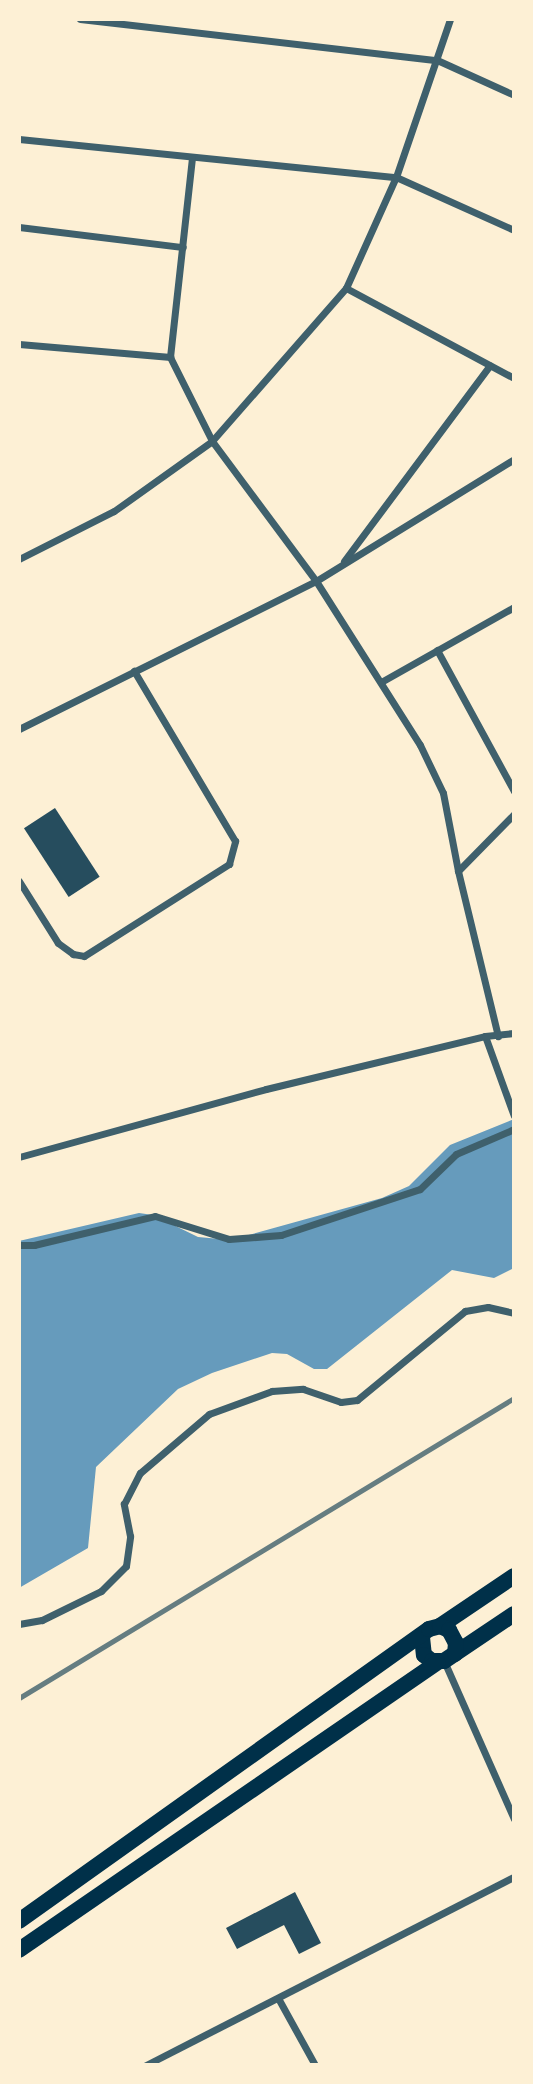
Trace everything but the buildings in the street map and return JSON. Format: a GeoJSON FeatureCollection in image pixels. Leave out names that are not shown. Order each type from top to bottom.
{"type":"FeatureCollection","features":[{"type":"Feature","properties":{"kind":"main road"},"geometry":{"type":"LineString","coordinates":[[19,1920],[422,1637],[429,1629],[440,1626],[514,1576]]}},
{"type":"Feature","properties":{"kind":"main road"},"geometry":{"type":"LineString","coordinates":[[19,1950],[514,1614]]}},
{"type":"Feature","properties":{"kind":"main road"},"geometry":{"type":"LineString","coordinates":[[440,1626],[455,1637],[446,1659]]}},
{"type":"Feature","properties":{"kind":"main road"},"geometry":{"type":"LineString","coordinates":[[422,1637],[424,1655],[446,1659]]}},
{"type":"Feature","properties":{"kind":"street"},"geometry":{"type":"LineString","coordinates":[[80,19],[437,60],[514,95]]}},
{"type":"Feature","properties":{"kind":"street"},"geometry":{"type":"LineString","coordinates":[[19,559],[114,511],[212,441],[346,288],[396,177],[450,19]]}},
{"type":"Feature","properties":{"kind":"street"},"geometry":{"type":"LineString","coordinates":[[19,139],[396,177],[514,230]]}},
{"type":"Feature","properties":{"kind":"street"},"geometry":{"type":"LineString","coordinates":[[192,158],[170,357],[212,441],[316,581],[420,746],[443,793],[458,871],[498,1036]]}},
{"type":"Feature","properties":{"kind":"street"},"geometry":{"type":"LineString","coordinates":[[19,227],[183,247]]}},
{"type":"Feature","properties":{"kind":"street"},"geometry":{"type":"LineString","coordinates":[[346,288],[514,379]]}},
{"type":"Feature","properties":{"kind":"street"},"geometry":{"type":"LineString","coordinates":[[19,344],[170,357]]}},
{"type":"Feature","properties":{"kind":"street"},"geometry":{"type":"LineString","coordinates":[[341,565],[490,365]]}},
{"type":"Feature","properties":{"kind":"street"},"geometry":{"type":"LineString","coordinates":[[19,729],[316,581],[514,459]]}},
{"type":"Feature","properties":{"kind":"street"},"geometry":{"type":"LineString","coordinates":[[381,682],[514,607]]}},
{"type":"Feature","properties":{"kind":"street"},"geometry":{"type":"LineString","coordinates":[[437,650],[514,791]]}},
{"type":"Feature","properties":{"kind":"street"},"geometry":{"type":"LineString","coordinates":[[19,881],[58,943],[73,954],[84,956],[229,864],[235,841],[134,671]]}},
{"type":"Feature","properties":{"kind":"street"},"geometry":{"type":"LineString","coordinates":[[458,871],[514,814]]}},
{"type":"Feature","properties":{"kind":"street"},"geometry":{"type":"LineString","coordinates":[[19,1157],[193,1108],[485,1036],[514,1033]]}},
{"type":"Feature","properties":{"kind":"street"},"geometry":{"type":"LineString","coordinates":[[485,1036],[514,1116]]}},
{"type":"Feature","properties":{"kind":"street"},"geometry":{"type":"LineString","coordinates":[[19,1245],[34,1245],[155,1216],[229,1239],[281,1235],[420,1189],[456,1154],[514,1129]]}},
{"type":"Feature","properties":{"kind":"street"},"geometry":{"type":"LineString","coordinates":[[19,1625],[42,1620],[101,1591],[126,1566],[130,1536],[124,1504],[140,1473],[209,1414],[272,1391],[303,1390],[341,1402],[357,1400],[465,1311],[488,1307],[514,1313]]}},
{"type":"Feature","properties":{"kind":"street"},"geometry":{"type":"LineString","coordinates":[[446,1659],[514,1819]]}},
{"type":"Feature","properties":{"kind":"street"},"geometry":{"type":"LineString","coordinates":[[146,2065],[514,1877]]}},
{"type":"Feature","properties":{"kind":"street"},"geometry":{"type":"LineString","coordinates":[[278,1998],[315,2065]]}},
{"type":"Feature","properties":{"kind":"water"},"geometry":{"type":"Polygon","coordinates":[[[514,1119],[514,1268],[494,1278],[452,1270],[327,1369],[314,1369],[287,1354],[272,1353],[212,1373],[178,1389],[96,1467],[88,1548],[19,1588],[19,1241],[139,1213],[153,1215],[198,1237],[231,1240],[382,1198],[409,1186],[450,1145],[514,1119]]]}},
{"type":"Feature","properties":{"kind":"railway"},"geometry":{"type":"LineString","coordinates":[[19,1698],[514,1398]]}}]}
